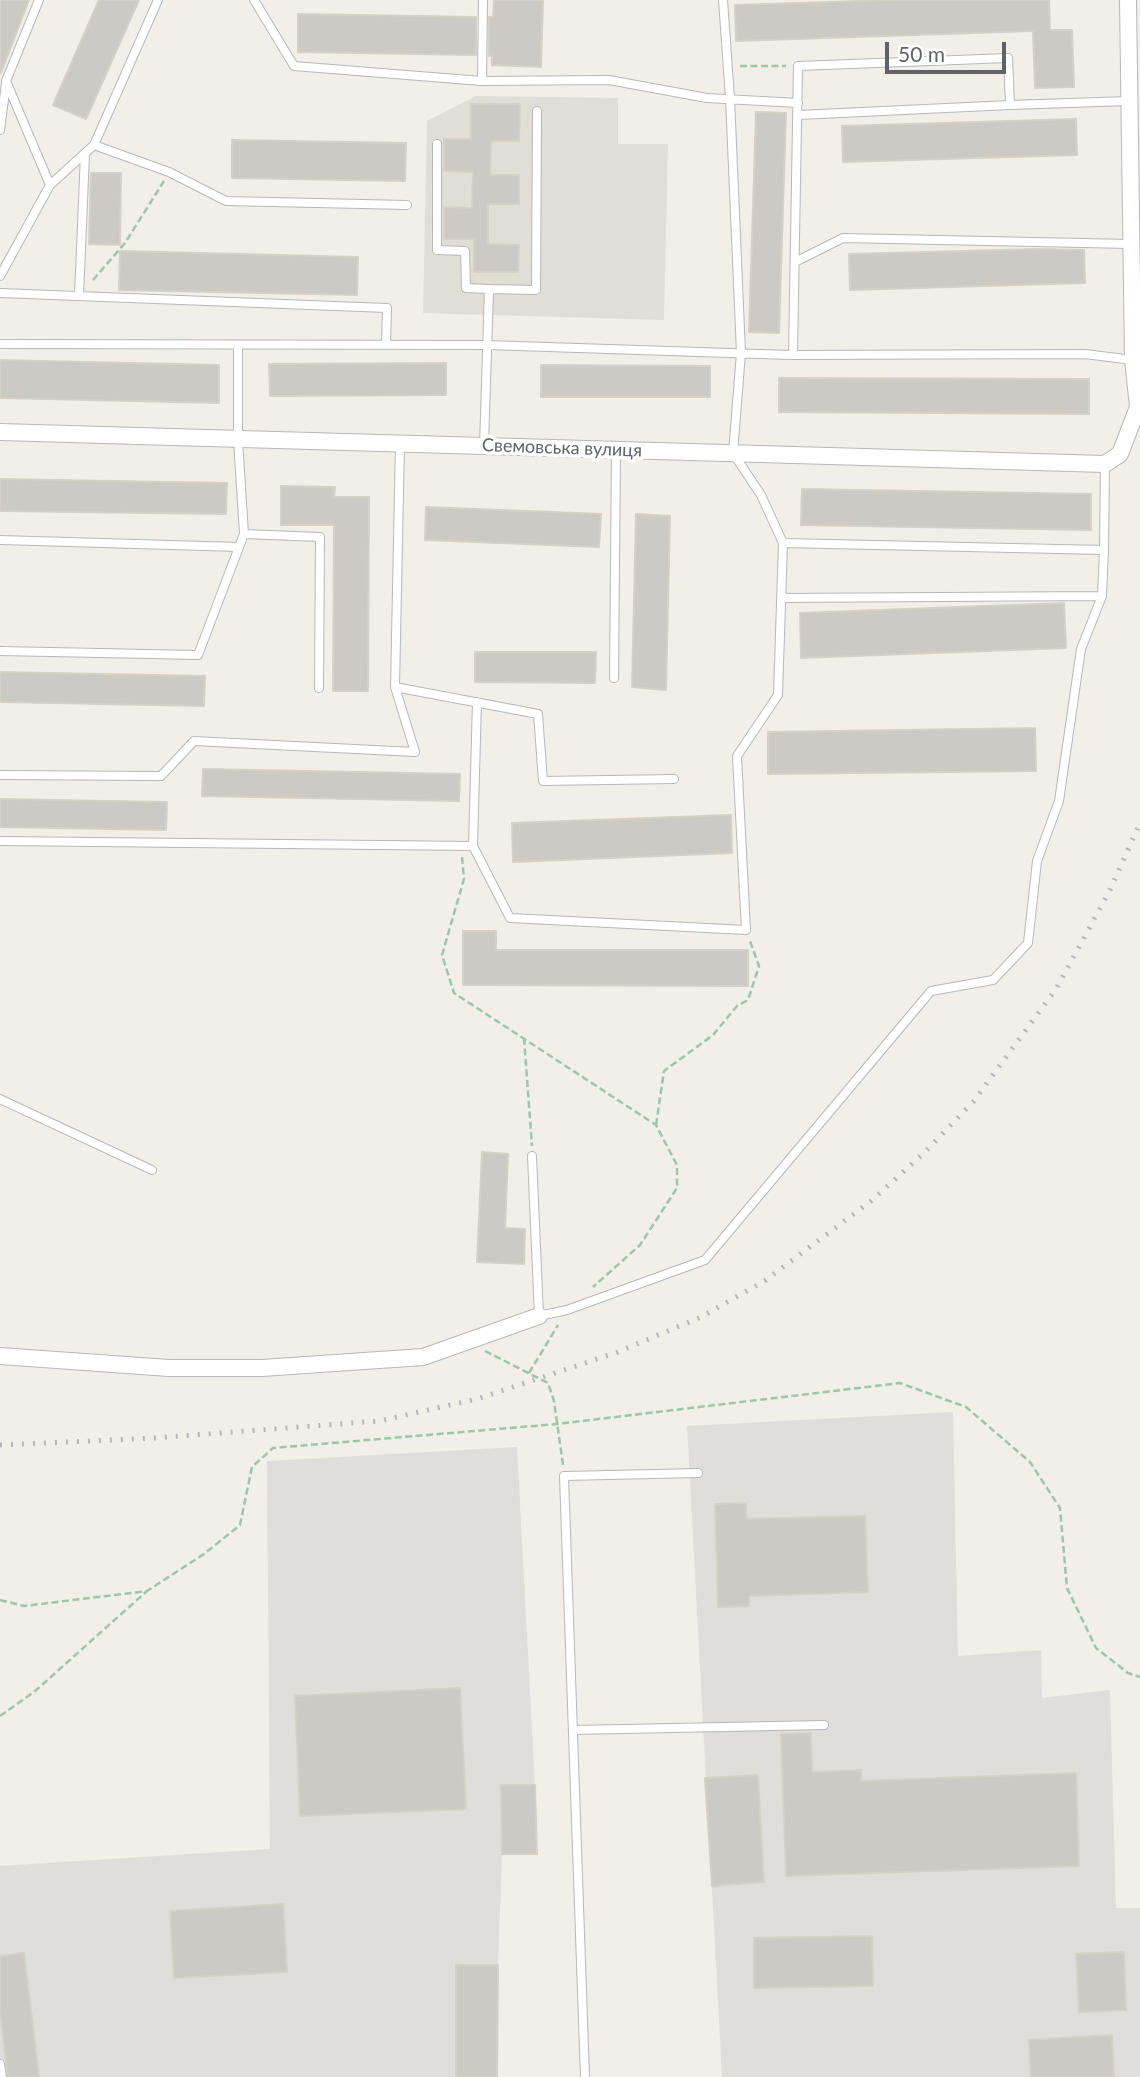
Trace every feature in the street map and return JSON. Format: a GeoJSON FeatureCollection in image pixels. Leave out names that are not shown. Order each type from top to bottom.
{"type":"FeatureCollection","features":[{"type":"Feature","properties":{"kind":"street"},"geometry":{"type":"LineString","coordinates":[[1105,464],[1120,454],[1138,407],[1133,360],[1128,0]]}},
{"type":"Feature","properties":{"kind":"street","name":"Свемовська вулиця"},"geometry":{"type":"LineString","coordinates":[[0,432],[1105,464]]}},
{"type":"Feature","properties":{"kind":"street"},"geometry":{"type":"LineString","coordinates":[[0,1356],[169,1368],[262,1368],[423,1357],[539,1316]]}},
{"type":"Feature","properties":{"kind":"lane"},"geometry":{"type":"LineString","coordinates":[[0,130],[6,81],[39,0]]}},
{"type":"Feature","properties":{"kind":"lane"},"geometry":{"type":"LineString","coordinates":[[0,276],[50,185],[94,145],[158,0]]}},
{"type":"Feature","properties":{"kind":"lane"},"geometry":{"type":"LineString","coordinates":[[254,0],[294,66],[482,81],[609,80],[707,98],[798,103]]}},
{"type":"Feature","properties":{"kind":"lane"},"geometry":{"type":"LineString","coordinates":[[482,81],[483,0]]}},
{"type":"Feature","properties":{"kind":"lane"},"geometry":{"type":"LineString","coordinates":[[477,702],[473,846],[510,918],[746,930],[737,756],[778,695],[783,542],[761,495],[733,453],[741,354],[723,0]]}},
{"type":"Feature","properties":{"kind":"lane"},"geometry":{"type":"LineString","coordinates":[[793,355],[798,66],[1008,58],[1010,105]]}},
{"type":"Feature","properties":{"kind":"lane"},"geometry":{"type":"LineString","coordinates":[[6,81],[50,185]]}},
{"type":"Feature","properties":{"kind":"lane"},"geometry":{"type":"LineString","coordinates":[[798,115],[1129,101]]}},
{"type":"Feature","properties":{"kind":"lane"},"geometry":{"type":"LineString","coordinates":[[437,144],[438,250],[465,251],[466,288],[536,290],[537,111]]}},
{"type":"Feature","properties":{"kind":"lane"},"geometry":{"type":"LineString","coordinates":[[94,145],[169,172],[226,201],[407,205]]}},
{"type":"Feature","properties":{"kind":"lane"},"geometry":{"type":"LineString","coordinates":[[79,296],[85,154]]}},
{"type":"Feature","properties":{"kind":"lane"},"geometry":{"type":"LineString","coordinates":[[795,262],[843,238],[1131,244]]}},
{"type":"Feature","properties":{"kind":"lane"},"geometry":{"type":"LineString","coordinates":[[484,446],[489,289]]}},
{"type":"Feature","properties":{"kind":"lane"},"geometry":{"type":"LineString","coordinates":[[0,293],[387,308],[386,345]]}},
{"type":"Feature","properties":{"kind":"lane"},"geometry":{"type":"LineString","coordinates":[[0,344],[487,345],[793,355],[1085,354],[1133,360]]}},
{"type":"Feature","properties":{"kind":"lane"},"geometry":{"type":"LineString","coordinates":[[0,651],[198,655],[244,534],[238,439],[237,345]]}},
{"type":"Feature","properties":{"kind":"lane"},"geometry":{"type":"LineString","coordinates":[[0,775],[161,776],[194,741],[415,752],[396,687],[400,443]]}},
{"type":"Feature","properties":{"kind":"lane"},"geometry":{"type":"LineString","coordinates":[[614,678],[616,450]]}},
{"type":"Feature","properties":{"kind":"lane"},"geometry":{"type":"LineString","coordinates":[[533,1156],[539,1316],[567,1310],[705,1260],[931,991],[993,980],[1028,943],[1037,860],[1059,801],[1081,649],[1102,596],[1105,464]]}},
{"type":"Feature","properties":{"kind":"lane"},"geometry":{"type":"LineString","coordinates":[[244,534],[320,537],[319,688]]}},
{"type":"Feature","properties":{"kind":"lane"},"geometry":{"type":"LineString","coordinates":[[0,540],[239,547]]}},
{"type":"Feature","properties":{"kind":"lane"},"geometry":{"type":"LineString","coordinates":[[783,542],[1104,550]]}},
{"type":"Feature","properties":{"kind":"lane"},"geometry":{"type":"LineString","coordinates":[[781,598],[1102,596]]}},
{"type":"Feature","properties":{"kind":"lane"},"geometry":{"type":"LineString","coordinates":[[396,687],[538,714],[543,781],[674,779]]}},
{"type":"Feature","properties":{"kind":"lane"},"geometry":{"type":"LineString","coordinates":[[0,841],[473,846]]}},
{"type":"Feature","properties":{"kind":"lane"},"geometry":{"type":"LineString","coordinates":[[0,1100],[152,1170]]}},
{"type":"Feature","properties":{"kind":"lane"},"geometry":{"type":"LineString","coordinates":[[585,2077],[564,1476],[698,1473]]}},
{"type":"Feature","properties":{"kind":"lane"},"geometry":{"type":"LineString","coordinates":[[573,1730],[824,1725]]}},
{"type":"Feature","properties":{"kind":"lane"},"geometry":{"type":"LineString","coordinates":[[0,2064],[2,2077]]}},
{"type":"Feature","properties":{"kind":"path"},"geometry":{"type":"LineString","coordinates":[[726,66],[798,66]]}},
{"type":"Feature","properties":{"kind":"path"},"geometry":{"type":"LineString","coordinates":[[79,296],[125,243],[169,172]]}},
{"type":"Feature","properties":{"kind":"path"},"geometry":{"type":"LineString","coordinates":[[461,846],[464,879],[442,955],[454,993],[656,1125],[677,1165],[677,1188],[640,1245],[567,1310],[529,1373]]}},
{"type":"Feature","properties":{"kind":"path"},"geometry":{"type":"LineString","coordinates":[[656,1125],[664,1071],[713,1035],[737,1006],[748,1000],[759,966],[746,930]]}},
{"type":"Feature","properties":{"kind":"path"},"geometry":{"type":"LineString","coordinates":[[524,1038],[533,1156]]}},
{"type":"Feature","properties":{"kind":"path"},"geometry":{"type":"LineString","coordinates":[[465,1342],[548,1383],[554,1401],[564,1476]]}},
{"type":"Feature","properties":{"kind":"path"},"geometry":{"type":"LineString","coordinates":[[0,1716],[34,1692],[147,1591],[204,1554],[240,1525],[252,1467],[273,1448],[557,1424],[900,1383],[966,1407],[1030,1462],[1060,1508],[1068,1588],[1096,1648],[1128,1674],[1140,1676]]}},
{"type":"Feature","properties":{"kind":"path"},"geometry":{"type":"LineString","coordinates":[[0,1600],[24,1606],[147,1591]]}},
{"type":"Feature","properties":{"kind":"shaded area"},"geometry":{"type":"Polygon","coordinates":[[[476,96],[618,98],[618,144],[668,144],[664,320],[423,313],[427,121],[476,96]]]}},
{"type":"Feature","properties":{"kind":"shaded area"},"geometry":{"type":"Polygon","coordinates":[[[953,1412],[958,1656],[1041,1650],[1042,1698],[1110,1690],[1116,1908],[1140,1908],[1140,2077],[722,2077],[687,1426],[953,1412]]]}},
{"type":"Feature","properties":{"kind":"shaded area"},"geometry":{"type":"Polygon","coordinates":[[[517,1447],[537,1854],[502,1855],[497,2077],[0,2077],[0,1866],[270,1849],[267,1461],[517,1447]]]}},
{"type":"Feature","properties":{"kind":"building"},"geometry":{"type":"Polygon","coordinates":[[[0,0],[29,0],[1,73],[0,72],[0,0]]]}},
{"type":"Feature","properties":{"kind":"building"},"geometry":{"type":"Polygon","coordinates":[[[99,0],[139,0],[86,119],[53,105],[99,0]]]}},
{"type":"Feature","properties":{"kind":"building"},"geometry":{"type":"Polygon","coordinates":[[[494,0],[543,0],[541,67],[492,65],[492,56],[489,56],[489,17],[493,17],[494,0]]]}},
{"type":"Feature","properties":{"kind":"building"},"geometry":{"type":"Polygon","coordinates":[[[890,0],[1049,0],[1050,30],[1072,30],[1074,87],[1035,88],[1033,31],[736,41],[735,5],[890,0]]]}},
{"type":"Feature","properties":{"kind":"building"},"geometry":{"type":"Polygon","coordinates":[[[298,14],[476,17],[476,55],[298,52],[298,14]]]}},
{"type":"Feature","properties":{"kind":"building"},"geometry":{"type":"Polygon","coordinates":[[[471,104],[520,104],[519,141],[491,141],[490,175],[519,175],[519,204],[488,204],[488,244],[519,245],[518,272],[474,272],[474,239],[444,239],[444,207],[472,208],[473,172],[444,171],[444,139],[471,139],[471,104]]]}},
{"type":"Feature","properties":{"kind":"building"},"geometry":{"type":"Polygon","coordinates":[[[756,112],[786,113],[779,333],[749,332],[756,112]]]}},
{"type":"Feature","properties":{"kind":"building"},"geometry":{"type":"Polygon","coordinates":[[[1076,119],[1077,155],[843,162],[842,126],[1076,119]]]}},
{"type":"Feature","properties":{"kind":"building"},"geometry":{"type":"Polygon","coordinates":[[[232,140],[406,143],[405,181],[232,178],[232,140]]]}},
{"type":"Feature","properties":{"kind":"building"},"geometry":{"type":"Polygon","coordinates":[[[91,173],[121,173],[120,245],[89,244],[91,173]]]}},
{"type":"Feature","properties":{"kind":"building"},"geometry":{"type":"Polygon","coordinates":[[[1084,250],[1085,283],[850,290],[849,254],[1084,250]]]}},
{"type":"Feature","properties":{"kind":"building"},"geometry":{"type":"Polygon","coordinates":[[[120,251],[358,257],[357,295],[119,290],[120,251]]]}},
{"type":"Feature","properties":{"kind":"building"},"geometry":{"type":"Polygon","coordinates":[[[0,360],[219,365],[219,403],[0,398],[0,360]]]}},
{"type":"Feature","properties":{"kind":"building"},"geometry":{"type":"Polygon","coordinates":[[[446,363],[446,395],[270,396],[269,364],[446,363]]]}},
{"type":"Feature","properties":{"kind":"building"},"geometry":{"type":"Polygon","coordinates":[[[541,365],[710,366],[710,397],[541,397],[541,365]]]}},
{"type":"Feature","properties":{"kind":"building"},"geometry":{"type":"Polygon","coordinates":[[[779,378],[1089,379],[1089,414],[779,412],[779,378]]]}},
{"type":"Feature","properties":{"kind":"building"},"geometry":{"type":"Polygon","coordinates":[[[0,479],[227,483],[226,514],[0,511],[0,479]]]}},
{"type":"Feature","properties":{"kind":"building"},"geometry":{"type":"Polygon","coordinates":[[[281,486],[335,487],[334,497],[369,497],[368,691],[333,691],[334,525],[281,525],[281,486]]]}},
{"type":"Feature","properties":{"kind":"building"},"geometry":{"type":"Polygon","coordinates":[[[802,489],[1091,494],[1091,530],[801,525],[802,489]]]}},
{"type":"Feature","properties":{"kind":"building"},"geometry":{"type":"Polygon","coordinates":[[[426,507],[601,514],[599,547],[425,540],[426,507]]]}},
{"type":"Feature","properties":{"kind":"building"},"geometry":{"type":"Polygon","coordinates":[[[636,514],[670,516],[666,690],[632,687],[636,514]]]}},
{"type":"Feature","properties":{"kind":"building"},"geometry":{"type":"Polygon","coordinates":[[[1064,603],[1066,648],[801,658],[800,613],[1064,603]]]}},
{"type":"Feature","properties":{"kind":"building"},"geometry":{"type":"Polygon","coordinates":[[[475,652],[596,652],[595,683],[475,682],[475,652]]]}},
{"type":"Feature","properties":{"kind":"building"},"geometry":{"type":"Polygon","coordinates":[[[0,672],[205,676],[204,706],[0,702],[0,672]]]}},
{"type":"Feature","properties":{"kind":"building"},"geometry":{"type":"Polygon","coordinates":[[[1035,728],[1036,771],[768,774],[768,732],[1035,728]]]}},
{"type":"Feature","properties":{"kind":"building"},"geometry":{"type":"Polygon","coordinates":[[[203,769],[460,774],[459,801],[202,796],[203,769]]]}},
{"type":"Feature","properties":{"kind":"building"},"geometry":{"type":"Polygon","coordinates":[[[0,799],[167,802],[166,830],[0,827],[0,799]]]}},
{"type":"Feature","properties":{"kind":"building"},"geometry":{"type":"Polygon","coordinates":[[[731,815],[732,853],[513,862],[512,823],[731,815]]]}},
{"type":"Feature","properties":{"kind":"building"},"geometry":{"type":"Polygon","coordinates":[[[463,931],[496,931],[496,950],[748,950],[748,986],[463,985],[463,931]]]}},
{"type":"Feature","properties":{"kind":"building"},"geometry":{"type":"Polygon","coordinates":[[[482,1152],[508,1154],[505,1228],[525,1229],[524,1264],[477,1262],[482,1152]]]}},
{"type":"Feature","properties":{"kind":"building"},"geometry":{"type":"Polygon","coordinates":[[[746,1503],[746,1519],[865,1516],[868,1592],[749,1596],[749,1606],[718,1607],[715,1504],[746,1503]]]}},
{"type":"Feature","properties":{"kind":"building"},"geometry":{"type":"Polygon","coordinates":[[[460,1688],[466,1809],[300,1816],[295,1696],[460,1688]]]}},
{"type":"Feature","properties":{"kind":"building"},"geometry":{"type":"Polygon","coordinates":[[[811,1733],[812,1772],[861,1770],[861,1781],[1076,1773],[1079,1866],[786,1876],[781,1734],[811,1733]]]}},
{"type":"Feature","properties":{"kind":"building"},"geometry":{"type":"Polygon","coordinates":[[[758,1775],[764,1882],[712,1886],[705,1778],[758,1775]]]}},
{"type":"Feature","properties":{"kind":"building"},"geometry":{"type":"Polygon","coordinates":[[[501,1785],[535,1785],[537,1854],[502,1854],[501,1785]]]}},
{"type":"Feature","properties":{"kind":"building"},"geometry":{"type":"Polygon","coordinates":[[[283,1904],[287,1972],[174,1978],[170,1911],[283,1904]]]}},
{"type":"Feature","properties":{"kind":"building"},"geometry":{"type":"Polygon","coordinates":[[[872,1936],[873,1986],[754,1988],[754,1938],[872,1936]]]}},
{"type":"Feature","properties":{"kind":"building"},"geometry":{"type":"Polygon","coordinates":[[[1124,1952],[1126,2010],[1079,2012],[1076,1954],[1124,1952]]]}},
{"type":"Feature","properties":{"kind":"building"},"geometry":{"type":"Polygon","coordinates":[[[24,1953],[39,2077],[8,2077],[0,2011],[0,1956],[24,1953]]]}},
{"type":"Feature","properties":{"kind":"building"},"geometry":{"type":"Polygon","coordinates":[[[456,1965],[498,1965],[497,2077],[456,2077],[456,1965]]]}},
{"type":"Feature","properties":{"kind":"building"},"geometry":{"type":"Polygon","coordinates":[[[1112,2035],[1114,2077],[1031,2077],[1029,2040],[1112,2035]]]}},
{"type":"Feature","properties":{"kind":"railway"},"geometry":{"type":"LineString","coordinates":[[0,1445],[154,1438],[379,1421],[477,1399],[618,1352],[701,1317],[766,1280],[871,1201],[924,1153],[973,1102],[1056,989],[1110,890],[1140,823]]}}]}
